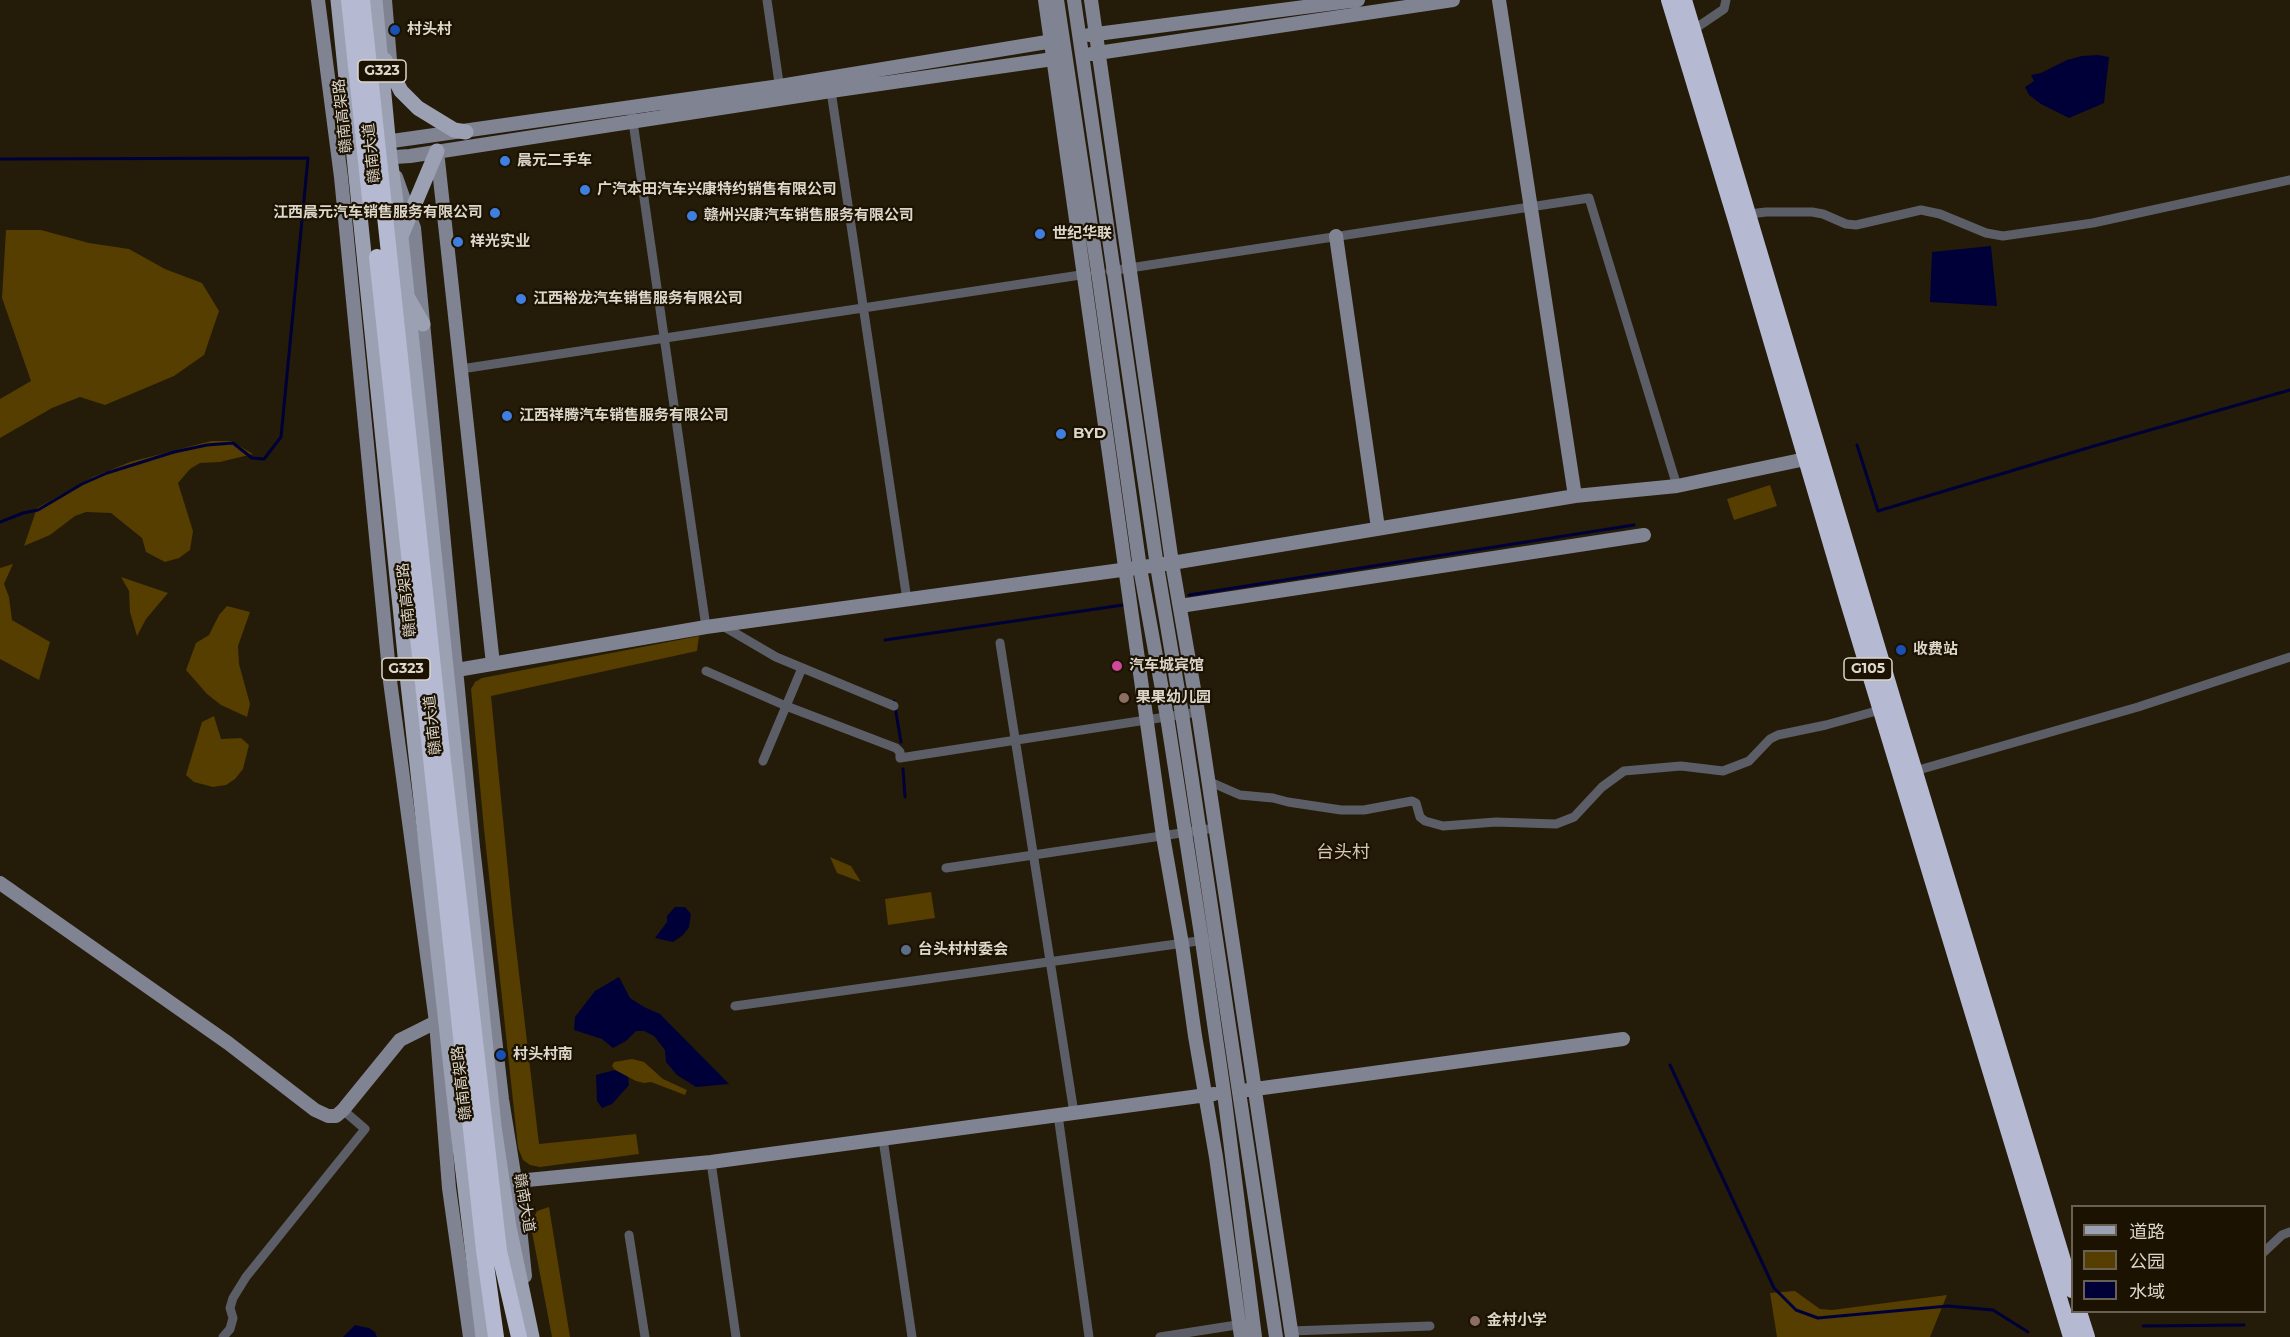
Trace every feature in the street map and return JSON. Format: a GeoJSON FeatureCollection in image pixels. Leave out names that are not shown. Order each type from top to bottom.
{"type":"FeatureCollection","features":[{"type":"Feature","properties":{"kind":"highway","name":"赣南高架路"},"geometry":{"type":"LineString","coordinates":[[349,0],[491,1250],[519,1337]]}},
{"type":"Feature","properties":{"kind":"highway","name":"赣南高架路"},"geometry":{"type":"LineString","coordinates":[[362,0],[441,741],[491,1250],[496,1337]]}},
{"type":"Feature","properties":{"kind":"highway","name":"G105"},"geometry":{"type":"LineString","coordinates":[[1669,0],[1915,771],[2071,1283]]}},
{"type":"Feature","properties":{"kind":"highway","name":"G105"},"geometry":{"type":"LineString","coordinates":[[1684,0],[1749,214],[1880,710],[2071,1309]]}},
{"type":"Feature","properties":{"kind":"highway","name":"G105"},"geometry":{"type":"LineString","coordinates":[[2071,1337],[2072,1313]]}},
{"type":"Feature","properties":{"kind":"highway","name":"G105"},"geometry":{"type":"LineString","coordinates":[[2073,1313],[2087,1337]]}},
{"type":"Feature","properties":{"kind":"main road","name":"赣南大道"},"geometry":{"type":"LineString","coordinates":[[338,0],[407,675],[458,1131],[457,1188],[469,1231],[483,1337]]}},
{"type":"Feature","properties":{"kind":"main road","name":"赣南大道"},"geometry":{"type":"LineString","coordinates":[[375,0],[389,150],[401,237],[405,293],[494,1126],[508,1182],[509,1227],[532,1337]]}},
{"type":"Feature","properties":{"kind":"main road"},"geometry":{"type":"LineString","coordinates":[[379,34],[384,58],[401,90],[418,108],[454,130],[466,132]]}},
{"type":"Feature","properties":{"kind":"main road"},"geometry":{"type":"LineString","coordinates":[[401,237],[437,152]]}},
{"type":"Feature","properties":{"kind":"main road"},"geometry":{"type":"LineString","coordinates":[[405,293],[423,324]]}},
{"type":"Feature","properties":{"kind":"main road"},"geometry":{"type":"LineString","coordinates":[[458,1131],[494,1126]]}},
{"type":"Feature","properties":{"kind":"main road"},"geometry":{"type":"LineString","coordinates":[[469,1231],[509,1227]]}},
{"type":"Feature","properties":{"kind":"street"},"geometry":{"type":"LineString","coordinates":[[318,0],[338,160],[390,681],[457,1188],[470,1337]]}},
{"type":"Feature","properties":{"kind":"street"},"geometry":{"type":"LineString","coordinates":[[385,0],[391,74],[389,150],[414,228],[473,847],[502,1099],[508,1182],[525,1277],[539,1337]]}},
{"type":"Feature","properties":{"kind":"street"},"geometry":{"type":"LineString","coordinates":[[767,0],[781,92]]}},
{"type":"Feature","properties":{"kind":"street"},"geometry":{"type":"LineString","coordinates":[[1045,0],[1056,40],[1091,273],[1167,717],[1184,833],[1208,940]]}},
{"type":"Feature","properties":{"kind":"street"},"geometry":{"type":"LineString","coordinates":[[1056,40],[1057,0]]}},
{"type":"Feature","properties":{"kind":"street"},"geometry":{"type":"LineString","coordinates":[[1074,0],[1157,566],[1199,831],[1208,940],[1231,1092],[1276,1337]]}},
{"type":"Feature","properties":{"kind":"street"},"geometry":{"type":"LineString","coordinates":[[1091,0],[1173,563],[1198,712],[1291,1334],[1430,1326]]}},
{"type":"Feature","properties":{"kind":"street"},"geometry":{"type":"LineString","coordinates":[[336,146],[353,152],[389,150],[437,152],[632,115],[781,92],[1056,40],[1358,0]]}},
{"type":"Feature","properties":{"kind":"street"},"geometry":{"type":"LineString","coordinates":[[781,92],[831,91],[1453,0]]}},
{"type":"Feature","properties":{"kind":"street"},"geometry":{"type":"LineString","coordinates":[[1499,0],[1575,496]]}},
{"type":"Feature","properties":{"kind":"street"},"geometry":{"type":"LineString","coordinates":[[1693,30],[1724,9],[1726,0]]}},
{"type":"Feature","properties":{"kind":"street"},"geometry":{"type":"LineString","coordinates":[[831,91],[907,600]]}},
{"type":"Feature","properties":{"kind":"street"},"geometry":{"type":"LineString","coordinates":[[389,150],[466,132],[632,115]]}},
{"type":"Feature","properties":{"kind":"street"},"geometry":{"type":"LineString","coordinates":[[632,115],[705,627]]}},
{"type":"Feature","properties":{"kind":"street"},"geometry":{"type":"LineString","coordinates":[[338,160],[353,152]]}},
{"type":"Feature","properties":{"kind":"street"},"geometry":{"type":"LineString","coordinates":[[437,152],[493,664]]}},
{"type":"Feature","properties":{"kind":"street"},"geometry":{"type":"LineString","coordinates":[[1749,214],[1812,212],[1846,224],[1856,225],[1921,210],[1940,214],[1986,233],[2003,236],[2093,224],[2290,180]]}},
{"type":"Feature","properties":{"kind":"street"},"geometry":{"type":"LineString","coordinates":[[461,369],[1589,198],[1677,486]]}},
{"type":"Feature","properties":{"kind":"street"},"geometry":{"type":"LineString","coordinates":[[1336,236],[1378,528]]}},
{"type":"Feature","properties":{"kind":"street"},"geometry":{"type":"LineString","coordinates":[[1091,273],[1125,569],[1163,836],[1244,1328],[1255,1337]]}},
{"type":"Feature","properties":{"kind":"street"},"geometry":{"type":"LineString","coordinates":[[457,670],[705,627],[1157,566],[1575,496],[1677,486],[1813,457]]}},
{"type":"Feature","properties":{"kind":"street"},"geometry":{"type":"LineString","coordinates":[[1180,606],[1644,535]]}},
{"type":"Feature","properties":{"kind":"street"},"geometry":{"type":"LineString","coordinates":[[723,626],[777,657],[894,706]]}},
{"type":"Feature","properties":{"kind":"street"},"geometry":{"type":"LineString","coordinates":[[1000,643],[1074,1113]]}},
{"type":"Feature","properties":{"kind":"street"},"geometry":{"type":"LineString","coordinates":[[1915,771],[2138,707],[2290,657]]}},
{"type":"Feature","properties":{"kind":"street"},"geometry":{"type":"LineString","coordinates":[[763,761],[802,668]]}},
{"type":"Feature","properties":{"kind":"street"},"geometry":{"type":"LineString","coordinates":[[706,671],[786,706],[896,748],[900,752],[900,758],[1198,712]]}},
{"type":"Feature","properties":{"kind":"street"},"geometry":{"type":"LineString","coordinates":[[1208,781],[1240,795],[1273,798],[1341,810],[1364,810],[1412,801],[1416,803],[1420,817],[1431,824],[1443,826],[1496,822],[1556,824],[1574,817],[1602,787],[1624,771],[1681,766],[1723,771],[1749,761],[1770,739],[1778,735],[1880,710]]}},
{"type":"Feature","properties":{"kind":"street"},"geometry":{"type":"LineString","coordinates":[[946,868],[1215,828]]}},
{"type":"Feature","properties":{"kind":"street"},"geometry":{"type":"LineString","coordinates":[[0,883],[210,1030],[315,1110],[328,1116],[336,1116],[343,1110],[400,1040],[436,1022]]}},
{"type":"Feature","properties":{"kind":"street"},"geometry":{"type":"LineString","coordinates":[[735,1006],[1231,937]]}},
{"type":"Feature","properties":{"kind":"street"},"geometry":{"type":"LineString","coordinates":[[457,1188],[711,1162],[1623,1039]]}},
{"type":"Feature","properties":{"kind":"street"},"geometry":{"type":"LineString","coordinates":[[1231,1092],[1244,1328]]}},
{"type":"Feature","properties":{"kind":"street"},"geometry":{"type":"LineString","coordinates":[[223,1337],[230,1329],[233,1318],[230,1308],[233,1298],[246,1276],[365,1129],[343,1110]]}},
{"type":"Feature","properties":{"kind":"street"},"geometry":{"type":"LineString","coordinates":[[1058,1115],[1089,1337]]}},
{"type":"Feature","properties":{"kind":"street"},"geometry":{"type":"LineString","coordinates":[[883,1138],[912,1337]]}},
{"type":"Feature","properties":{"kind":"street"},"geometry":{"type":"LineString","coordinates":[[711,1162],[736,1337]]}},
{"type":"Feature","properties":{"kind":"street"},"geometry":{"type":"LineString","coordinates":[[2266,1251],[2282,1235],[2290,1232]]}},
{"type":"Feature","properties":{"kind":"street"},"geometry":{"type":"LineString","coordinates":[[629,1235],[645,1337]]}},
{"type":"Feature","properties":{"kind":"street"},"geometry":{"type":"LineString","coordinates":[[1160,1337],[1244,1328]]}},
{"type":"Feature","properties":{"kind":"green space"},"geometry":{"type":"Polygon","coordinates":[[[6,230],[41,230],[89,243],[129,249],[165,269],[202,283],[219,311],[204,355],[174,376],[105,405],[80,397],[52,408],[0,438],[0,399],[31,381],[2,298],[6,230]]]}},
{"type":"Feature","properties":{"kind":"green space"},"geometry":{"type":"Polygon","coordinates":[[[211,441],[231,441],[253,454],[220,462],[200,463],[190,469],[178,483],[193,531],[190,550],[179,558],[165,562],[146,552],[142,538],[111,513],[86,512],[75,516],[50,535],[24,546],[37,508],[93,477],[130,462],[211,441]]]}},
{"type":"Feature","properties":{"kind":"green space"},"geometry":{"type":"Polygon","coordinates":[[[1770,485],[1777,506],[1734,520],[1727,499],[1770,485]]]}},
{"type":"Feature","properties":{"kind":"green space"},"geometry":{"type":"Polygon","coordinates":[[[13,564],[4,584],[9,597],[12,620],[50,642],[39,680],[0,659],[0,568],[13,564]]]}},
{"type":"Feature","properties":{"kind":"green space"},"geometry":{"type":"Polygon","coordinates":[[[121,577],[168,593],[146,619],[137,636],[130,612],[129,591],[121,577]]]}},
{"type":"Feature","properties":{"kind":"green space"},"geometry":{"type":"Polygon","coordinates":[[[227,606],[250,612],[238,646],[239,664],[250,704],[247,717],[221,705],[207,694],[186,670],[196,643],[209,635],[219,615],[227,606]]]}},
{"type":"Feature","properties":{"kind":"green space"},"geometry":{"type":"Polygon","coordinates":[[[699,636],[697,651],[491,696],[513,922],[539,1144],[636,1134],[639,1154],[540,1167],[530,1165],[523,1160],[518,1148],[471,689],[475,682],[482,678],[699,636]]]}},
{"type":"Feature","properties":{"kind":"green space"},"geometry":{"type":"Polygon","coordinates":[[[214,716],[221,739],[241,738],[249,745],[243,769],[235,779],[226,785],[213,787],[194,782],[186,775],[202,722],[214,716]]]}},
{"type":"Feature","properties":{"kind":"green space"},"geometry":{"type":"Polygon","coordinates":[[[830,857],[851,866],[861,882],[837,873],[830,857]]]}},
{"type":"Feature","properties":{"kind":"green space"},"geometry":{"type":"Polygon","coordinates":[[[931,892],[935,918],[888,925],[885,899],[931,892]]]}},
{"type":"Feature","properties":{"kind":"green space"},"geometry":{"type":"Polygon","coordinates":[[[632,1059],[644,1062],[663,1079],[687,1090],[685,1095],[651,1082],[636,1081],[615,1070],[612,1066],[614,1062],[632,1059]]]}},
{"type":"Feature","properties":{"kind":"green space"},"geometry":{"type":"Polygon","coordinates":[[[549,1207],[570,1337],[552,1337],[532,1232],[533,1220],[537,1211],[549,1207]]]}},
{"type":"Feature","properties":{"kind":"green space"},"geometry":{"type":"Polygon","coordinates":[[[1795,1291],[1820,1309],[1832,1310],[1947,1295],[1930,1337],[1777,1337],[1770,1293],[1795,1291]]]}},
{"type":"Feature","properties":{"kind":"water"},"geometry":{"type":"Polygon","coordinates":[[[2098,55],[2109,57],[2104,103],[2069,118],[2041,104],[2029,95],[2025,87],[2034,81],[2031,75],[2041,73],[2067,60],[2098,55]]]}},
{"type":"Feature","properties":{"kind":"water"},"geometry":{"type":"Polygon","coordinates":[[[1991,246],[1997,306],[1930,302],[1932,252],[1991,246]]]}},
{"type":"Feature","properties":{"kind":"water"},"geometry":{"type":"Polygon","coordinates":[[[675,907],[685,907],[691,914],[689,927],[673,942],[655,938],[667,922],[667,916],[675,907]]]}},
{"type":"Feature","properties":{"kind":"water"},"geometry":{"type":"Polygon","coordinates":[[[619,977],[630,998],[660,1014],[729,1084],[696,1087],[677,1075],[666,1062],[665,1050],[654,1036],[644,1031],[636,1031],[626,1041],[613,1048],[602,1039],[574,1030],[575,1017],[595,991],[619,977]]]}},
{"type":"Feature","properties":{"kind":"water"},"geometry":{"type":"Polygon","coordinates":[[[615,1070],[628,1077],[629,1085],[612,1104],[602,1108],[597,1101],[596,1075],[615,1070]]]}},
{"type":"Feature","properties":{"kind":"water"},"geometry":{"type":"Polygon","coordinates":[[[355,1325],[369,1328],[375,1332],[377,1337],[343,1337],[355,1325]]]}},
{"type":"Feature","properties":{"kind":"waterway"},"geometry":{"type":"LineString","coordinates":[[0,159],[308,158],[281,437],[264,459],[252,458],[233,443],[207,445],[174,452],[107,473],[82,484],[38,510],[0,522]]}},
{"type":"Feature","properties":{"kind":"waterway"},"geometry":{"type":"LineString","coordinates":[[1857,445],[1878,511],[2290,390]]}},
{"type":"Feature","properties":{"kind":"waterway"},"geometry":{"type":"LineString","coordinates":[[1189,595],[1634,525]]}},
{"type":"Feature","properties":{"kind":"waterway"},"geometry":{"type":"LineString","coordinates":[[885,640],[1123,605]]}},
{"type":"Feature","properties":{"kind":"waterway"},"geometry":{"type":"LineString","coordinates":[[894,701],[901,742]]}},
{"type":"Feature","properties":{"kind":"waterway"},"geometry":{"type":"LineString","coordinates":[[903,769],[905,797]]}},
{"type":"Feature","properties":{"kind":"waterway"},"geometry":{"type":"LineString","coordinates":[[1670,1065],[1774,1288],[1796,1310],[1818,1318],[1948,1306],[1993,1310],[2028,1332]]}},
{"type":"Feature","properties":{"kind":"waterway"},"geometry":{"type":"LineString","coordinates":[[2143,1326],[2244,1325]]}},
{"type":"Feature","properties":{"kind":"place","name":"村头村"},"geometry":{"type":"Point","coordinates":[395,30]}},
{"type":"Feature","properties":{"kind":"place","name":"晨元二手车"},"geometry":{"type":"Point","coordinates":[505,161]}},
{"type":"Feature","properties":{"kind":"place","name":"广汽本田汽车兴康特约销售有限公司"},"geometry":{"type":"Point","coordinates":[585,190]}},
{"type":"Feature","properties":{"kind":"place","name":"江西晨元汽车销售服务有限公司"},"geometry":{"type":"Point","coordinates":[495,213]}},
{"type":"Feature","properties":{"kind":"place","name":"赣州兴康汽车销售服务有限公司"},"geometry":{"type":"Point","coordinates":[692,216]}},
{"type":"Feature","properties":{"kind":"place","name":"世纪华联"},"geometry":{"type":"Point","coordinates":[1040,234]}},
{"type":"Feature","properties":{"kind":"place","name":"祥光实业"},"geometry":{"type":"Point","coordinates":[458,242]}},
{"type":"Feature","properties":{"kind":"place","name":"江西裕龙汽车销售服务有限公司"},"geometry":{"type":"Point","coordinates":[521,299]}},
{"type":"Feature","properties":{"kind":"place","name":"江西祥腾汽车销售服务有限公司"},"geometry":{"type":"Point","coordinates":[507,416]}},
{"type":"Feature","properties":{"kind":"place","name":"BYD"},"geometry":{"type":"Point","coordinates":[1061,434]}},
{"type":"Feature","properties":{"kind":"place","name":"收费站"},"geometry":{"type":"Point","coordinates":[1901,650]}},
{"type":"Feature","properties":{"kind":"place","name":"汽车城宾馆"},"geometry":{"type":"Point","coordinates":[1117,666]}},
{"type":"Feature","properties":{"kind":"place","name":"果果幼儿园"},"geometry":{"type":"Point","coordinates":[1124,698]}},
{"type":"Feature","properties":{"kind":"place","name":"台头村村委会"},"geometry":{"type":"Point","coordinates":[906,950]}},
{"type":"Feature","properties":{"kind":"place","name":"村头村南"},"geometry":{"type":"Point","coordinates":[501,1055]}},
{"type":"Feature","properties":{"kind":"place","name":"金村小学"},"geometry":{"type":"Point","coordinates":[1475,1321]}},
{"type":"Feature","properties":{"kind":"district","name":"台头村"},"geometry":{"type":"Point","coordinates":[1343,853]}}]}
